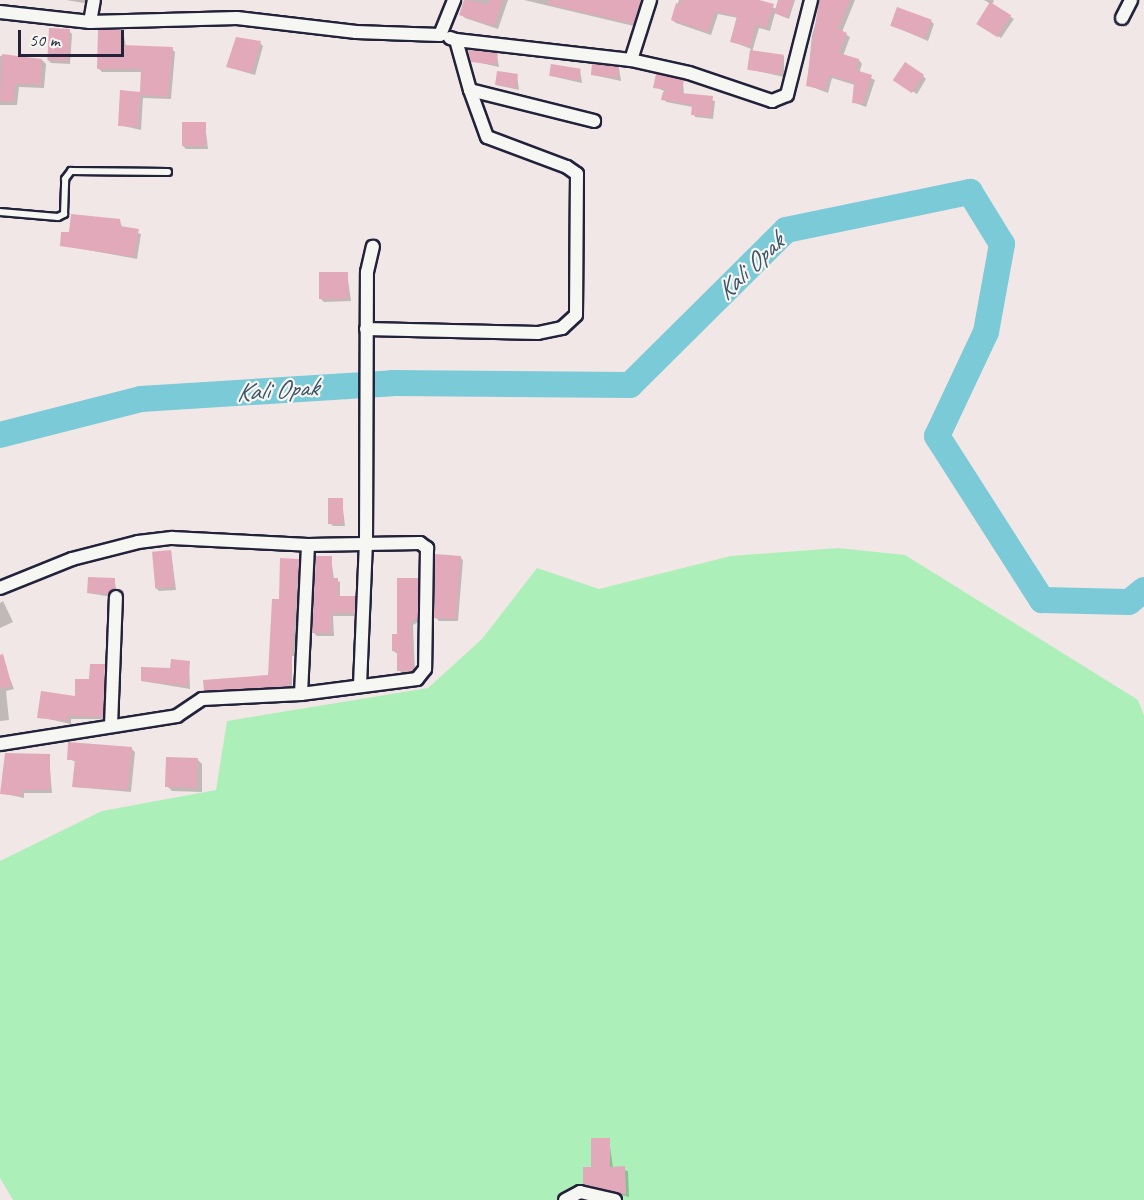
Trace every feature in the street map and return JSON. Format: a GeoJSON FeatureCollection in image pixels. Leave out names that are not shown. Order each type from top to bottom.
{"type":"FeatureCollection","features":[{"type":"Feature","properties":{"kind":"street"},"geometry":{"type":"LineString","coordinates":[[90,22],[94,0]]}},
{"type":"Feature","properties":{"kind":"street"},"geometry":{"type":"LineString","coordinates":[[440,35],[454,0]]}},
{"type":"Feature","properties":{"kind":"street"},"geometry":{"type":"LineString","coordinates":[[631,60],[650,0]]}},
{"type":"Feature","properties":{"kind":"street"},"geometry":{"type":"LineString","coordinates":[[0,12],[90,22],[206,17],[356,32],[440,35],[456,40],[631,60],[689,73],[772,101],[781,100],[787,95],[811,0]]}},
{"type":"Feature","properties":{"kind":"street"},"geometry":{"type":"LineString","coordinates":[[1122,18],[1131,0]]}},
{"type":"Feature","properties":{"kind":"street"},"geometry":{"type":"LineString","coordinates":[[366,328],[538,333],[562,328],[576,315],[577,174],[567,166],[487,137],[470,90],[456,40]]}},
{"type":"Feature","properties":{"kind":"street"},"geometry":{"type":"LineString","coordinates":[[470,90],[594,122]]}},
{"type":"Feature","properties":{"kind":"street"},"geometry":{"type":"LineString","coordinates":[[360,685],[366,544],[367,272],[373,247]]}},
{"type":"Feature","properties":{"kind":"street"},"geometry":{"type":"LineString","coordinates":[[0,588],[72,559],[138,542],[200,538],[308,545],[420,543],[427,548],[425,669],[417,679],[301,694],[202,699],[177,716],[0,744]]}},
{"type":"Feature","properties":{"kind":"street"},"geometry":{"type":"LineString","coordinates":[[301,694],[308,545]]}},
{"type":"Feature","properties":{"kind":"street"},"geometry":{"type":"LineString","coordinates":[[111,726],[116,597]]}},
{"type":"Feature","properties":{"kind":"street"},"geometry":{"type":"LineString","coordinates":[[565,1200],[580,1192],[615,1200]]}},
{"type":"Feature","properties":{"kind":"lane"},"geometry":{"type":"LineString","coordinates":[[0,212],[58,217],[64,213],[65,179],[71,171],[168,172]]}},
{"type":"Feature","properties":{"kind":"green space"},"geometry":{"type":"Polygon","coordinates":[[[838,548],[905,555],[1138,700],[1144,716],[1144,1200],[13,1200],[0,1178],[0,861],[102,811],[216,790],[227,721],[428,688],[482,639],[537,568],[599,589],[731,556],[838,548]]]}},
{"type":"Feature","properties":{"kind":"building"},"geometry":{"type":"Polygon","coordinates":[[[464,0],[489,4],[489,0],[503,0],[494,26],[459,15],[464,0]]]}},
{"type":"Feature","properties":{"kind":"building"},"geometry":{"type":"Polygon","coordinates":[[[549,0],[641,0],[634,24],[548,4],[549,0]]]}},
{"type":"Feature","properties":{"kind":"building"},"geometry":{"type":"Polygon","coordinates":[[[682,0],[759,0],[774,4],[766,28],[756,25],[750,47],[730,42],[737,16],[715,12],[708,32],[671,20],[676,3],[680,5],[682,0]]]}},
{"type":"Feature","properties":{"kind":"building"},"geometry":{"type":"Polygon","coordinates":[[[778,0],[793,0],[787,18],[774,13],[778,0]]]}},
{"type":"Feature","properties":{"kind":"building"},"geometry":{"type":"Polygon","coordinates":[[[819,0],[850,0],[838,29],[847,33],[839,53],[859,59],[856,70],[872,75],[863,104],[852,103],[854,83],[829,75],[825,90],[806,86],[819,0]]]}},
{"type":"Feature","properties":{"kind":"building"},"geometry":{"type":"Polygon","coordinates":[[[990,2],[1011,15],[997,37],[976,24],[990,2]]]}},
{"type":"Feature","properties":{"kind":"building"},"geometry":{"type":"Polygon","coordinates":[[[897,7],[932,20],[925,38],[890,26],[897,7]]]}},
{"type":"Feature","properties":{"kind":"building"},"geometry":{"type":"Polygon","coordinates":[[[49,28],[70,29],[68,61],[47,60],[49,28]]]}},
{"type":"Feature","properties":{"kind":"building"},"geometry":{"type":"Polygon","coordinates":[[[98,30],[123,30],[123,45],[173,47],[168,97],[140,95],[138,127],[118,126],[120,90],[140,92],[141,69],[97,69],[98,30]]]}},
{"type":"Feature","properties":{"kind":"building"},"geometry":{"type":"Polygon","coordinates":[[[236,37],[261,41],[252,73],[226,67],[236,37]]]}},
{"type":"Feature","properties":{"kind":"building"},"geometry":{"type":"Polygon","coordinates":[[[468,50],[498,53],[496,65],[471,62],[468,50]]]}},
{"type":"Feature","properties":{"kind":"building"},"geometry":{"type":"Polygon","coordinates":[[[750,50],[784,55],[781,75],[747,70],[750,50]]]}},
{"type":"Feature","properties":{"kind":"building"},"geometry":{"type":"Polygon","coordinates":[[[2,54],[42,59],[41,85],[15,84],[14,102],[0,101],[2,54]]]}},
{"type":"Feature","properties":{"kind":"building"},"geometry":{"type":"Polygon","coordinates":[[[905,62],[924,75],[912,93],[893,80],[905,62]]]}},
{"type":"Feature","properties":{"kind":"building"},"geometry":{"type":"Polygon","coordinates":[[[551,64],[581,69],[579,81],[549,76],[551,64]]]}},
{"type":"Feature","properties":{"kind":"building"},"geometry":{"type":"Polygon","coordinates":[[[592,64],[619,67],[618,78],[591,75],[592,64]]]}},
{"type":"Feature","properties":{"kind":"building"},"geometry":{"type":"Polygon","coordinates":[[[497,71],[518,74],[516,88],[495,85],[497,71]]]}},
{"type":"Feature","properties":{"kind":"building"},"geometry":{"type":"Polygon","coordinates":[[[656,74],[684,80],[681,93],[713,96],[711,117],[691,115],[692,105],[661,100],[663,92],[669,90],[653,88],[656,74]]]}},
{"type":"Feature","properties":{"kind":"building"},"geometry":{"type":"Polygon","coordinates":[[[182,122],[206,122],[206,146],[182,146],[182,122]]]}},
{"type":"Feature","properties":{"kind":"building"},"geometry":{"type":"Polygon","coordinates":[[[71,214],[120,219],[120,226],[139,229],[134,257],[60,246],[61,232],[69,232],[71,214]]]}},
{"type":"Feature","properties":{"kind":"building"},"geometry":{"type":"Polygon","coordinates":[[[319,272],[348,272],[348,299],[319,299],[319,272]]]}},
{"type":"Feature","properties":{"kind":"building"},"geometry":{"type":"Polygon","coordinates":[[[328,498],[343,498],[343,524],[328,524],[328,498]]]}},
{"type":"Feature","properties":{"kind":"building"},"geometry":{"type":"Polygon","coordinates":[[[171,550],[174,587],[155,589],[152,552],[171,550]]]}},
{"type":"Feature","properties":{"kind":"building"},"geometry":{"type":"Polygon","coordinates":[[[435,554],[461,556],[456,619],[434,618],[435,554]]]}},
{"type":"Feature","properties":{"kind":"building"},"geometry":{"type":"Polygon","coordinates":[[[316,556],[332,556],[332,578],[338,578],[338,596],[356,596],[355,613],[331,613],[331,633],[312,633],[316,556]]]}},
{"type":"Feature","properties":{"kind":"building"},"geometry":{"type":"Polygon","coordinates":[[[280,558],[299,559],[290,686],[204,691],[203,680],[268,675],[272,599],[279,599],[280,558]]]}},
{"type":"Feature","properties":{"kind":"building"},"geometry":{"type":"Polygon","coordinates":[[[88,577],[115,578],[115,589],[108,594],[87,593],[88,577]]]}},
{"type":"Feature","properties":{"kind":"building"},"geometry":{"type":"Polygon","coordinates":[[[397,578],[418,578],[418,618],[411,622],[413,671],[397,671],[397,651],[392,651],[392,634],[397,634],[397,578]]]}},
{"type":"Feature","properties":{"kind":"building"},"geometry":{"type":"Polygon","coordinates":[[[3,654],[12,686],[0,689],[0,655],[3,654]]]}},
{"type":"Feature","properties":{"kind":"building"},"geometry":{"type":"Polygon","coordinates":[[[171,659],[190,661],[188,686],[141,681],[141,667],[170,668],[171,659]]]}},
{"type":"Feature","properties":{"kind":"building"},"geometry":{"type":"Polygon","coordinates":[[[90,664],[105,664],[103,717],[69,716],[68,721],[37,718],[41,691],[75,696],[75,679],[89,679],[90,664]]]}},
{"type":"Feature","properties":{"kind":"building"},"geometry":{"type":"Polygon","coordinates":[[[68,742],[132,747],[128,790],[72,787],[75,760],[67,760],[68,742]]]}},
{"type":"Feature","properties":{"kind":"building"},"geometry":{"type":"Polygon","coordinates":[[[5,753],[50,754],[50,790],[22,790],[21,796],[0,794],[5,753]]]}},
{"type":"Feature","properties":{"kind":"building"},"geometry":{"type":"Polygon","coordinates":[[[166,757],[198,758],[197,788],[165,787],[166,757]]]}},
{"type":"Feature","properties":{"kind":"building"},"geometry":{"type":"Polygon","coordinates":[[[591,1138],[610,1138],[610,1167],[625,1166],[626,1195],[583,1184],[583,1167],[591,1167],[591,1138]]]}},
{"type":"Feature","properties":{"kind":"waterway","name":"Kali Opak"},"geometry":{"type":"LineString","coordinates":[[0,435],[141,399],[392,383],[630,385],[786,230],[970,192],[1002,244],[986,332],[937,436],[1042,600],[1129,602],[1144,590]]}}]}
